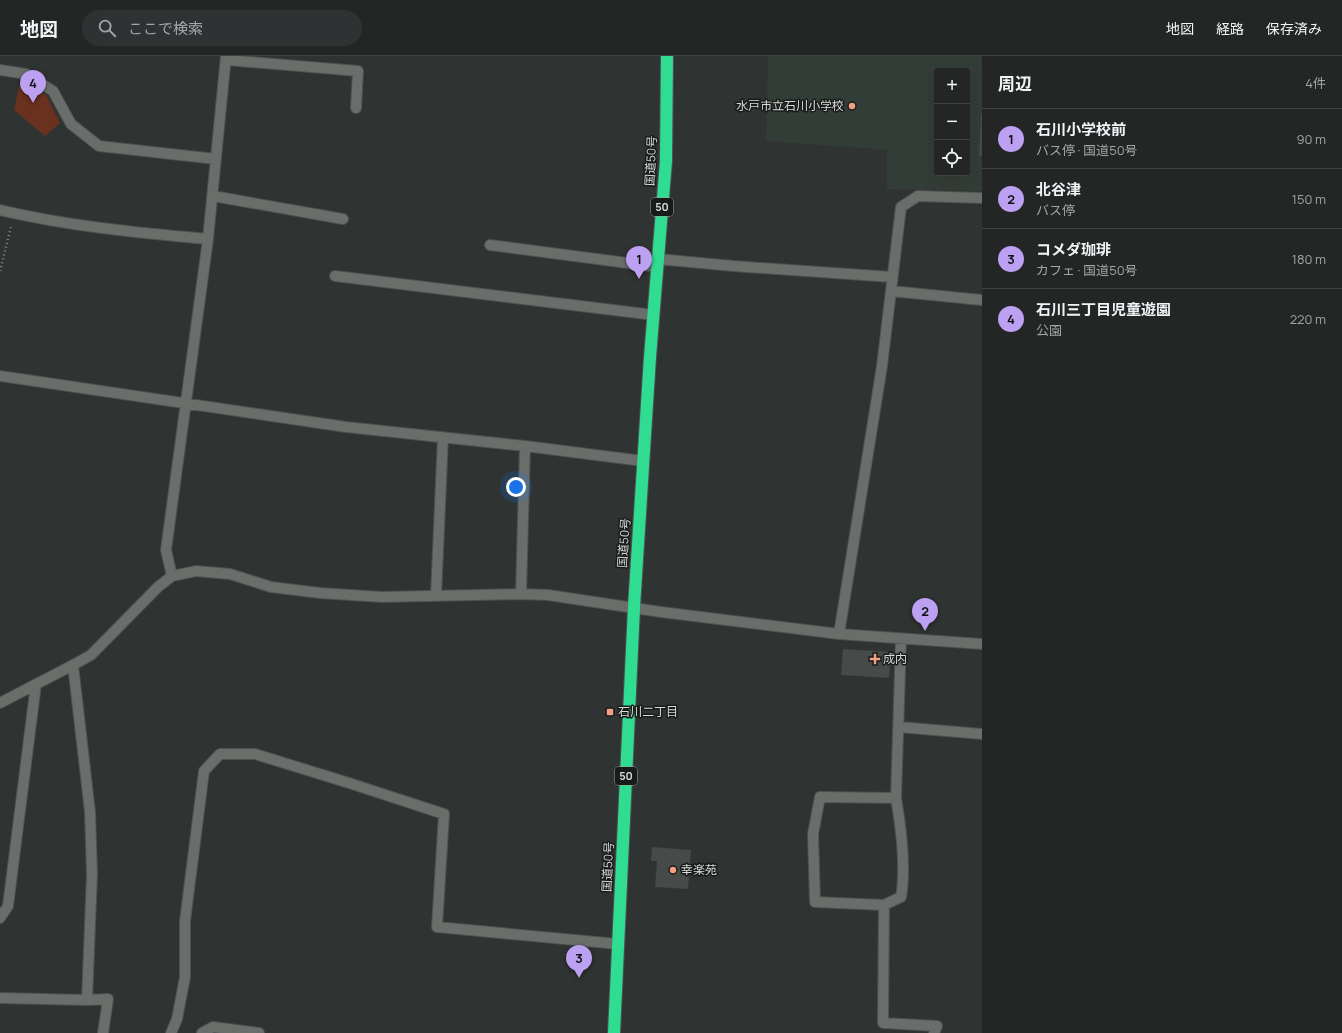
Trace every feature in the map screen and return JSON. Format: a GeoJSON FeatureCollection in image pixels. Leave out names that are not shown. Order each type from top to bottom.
{"type":"FeatureCollection","features":[{"type":"Feature","properties":{"kind":"highway","name":"国道50号"},"geometry":{"type":"LineString","coordinates":[[614,1033],[634,608],[643,461],[666,161],[667,56]]}},
{"type":"Feature","properties":{"kind":"street"},"geometry":{"type":"LineString","coordinates":[[172,576],[166,550],[214,196],[216,158],[226,58],[358,71],[356,108]]}},
{"type":"Feature","properties":{"kind":"street"},"geometry":{"type":"LineString","coordinates":[[0,70],[26,74],[53,91],[71,124],[99,146],[216,158]]}},
{"type":"Feature","properties":{"kind":"street"},"geometry":{"type":"LineString","coordinates":[[214,196],[343,220]]}},
{"type":"Feature","properties":{"kind":"street"},"geometry":{"type":"LineString","coordinates":[[839,634],[881,374],[901,207],[918,196],[982,198]]}},
{"type":"Feature","properties":{"kind":"street"},"geometry":{"type":"LineString","coordinates":[[0,210],[78,224],[149,234],[208,239]]}},
{"type":"Feature","properties":{"kind":"street"},"geometry":{"type":"LineString","coordinates":[[490,245],[658,263],[733,266],[892,277]]}},
{"type":"Feature","properties":{"kind":"street"},"geometry":{"type":"LineString","coordinates":[[335,276],[654,315]]}},
{"type":"Feature","properties":{"kind":"street"},"geometry":{"type":"LineString","coordinates":[[892,291],[982,300]]}},
{"type":"Feature","properties":{"kind":"street"},"geometry":{"type":"LineString","coordinates":[[0,376],[346,427],[525,446],[643,461]]}},
{"type":"Feature","properties":{"kind":"street"},"geometry":{"type":"LineString","coordinates":[[436,596],[443,437]]}},
{"type":"Feature","properties":{"kind":"street"},"geometry":{"type":"LineString","coordinates":[[521,594],[525,446]]}},
{"type":"Feature","properties":{"kind":"street"},"geometry":{"type":"LineString","coordinates":[[0,703],[91,655],[143,600],[172,576],[196,570],[230,574],[271,587],[320,593],[382,597],[521,594],[548,595],[634,608],[839,634],[982,644]]}},
{"type":"Feature","properties":{"kind":"street"},"geometry":{"type":"LineString","coordinates":[[896,798],[820,797],[813,834],[815,902],[884,905],[901,897],[904,883],[900,820],[896,798],[901,639]]}},
{"type":"Feature","properties":{"kind":"street"},"geometry":{"type":"LineString","coordinates":[[73,665],[90,812],[92,874],[88,1000]]}},
{"type":"Feature","properties":{"kind":"street"},"geometry":{"type":"LineString","coordinates":[[0,918],[8,906],[36,684]]}},
{"type":"Feature","properties":{"kind":"street"},"geometry":{"type":"LineString","coordinates":[[899,727],[982,734]]}},
{"type":"Feature","properties":{"kind":"street"},"geometry":{"type":"LineString","coordinates":[[171,1033],[177,1019],[185,977],[185,921],[204,771],[220,754],[255,754],[444,814],[437,927],[618,944]]}},
{"type":"Feature","properties":{"kind":"street"},"geometry":{"type":"LineString","coordinates":[[884,905],[883,1023],[937,1026],[934,1033]]}},
{"type":"Feature","properties":{"kind":"street"},"geometry":{"type":"LineString","coordinates":[[0,998],[108,999],[103,1033]]}},
{"type":"Feature","properties":{"kind":"street"},"geometry":{"type":"LineString","coordinates":[[202,1033],[213,1027],[259,1033]]}},
{"type":"Feature","properties":{"kind":"path"},"geometry":{"type":"LineString","coordinates":[[0,271],[14,213]]}},
{"type":"Feature","properties":{"kind":"shaded area","name":"水戸市立石川小学校"},"geometry":{"type":"Polygon","coordinates":[[[768,56],[982,56],[982,191],[887,189],[887,150],[766,141],[768,56]]]}},
{"type":"Feature","properties":{"kind":"shaded area"},"geometry":{"type":"Polygon","coordinates":[[[20,82],[46,95],[60,123],[45,136],[14,110],[20,82]]]}},
{"type":"Feature","properties":{"kind":"building"},"geometry":{"type":"Polygon","coordinates":[[[981,114],[982,156],[979,156],[981,114]]]}},
{"type":"Feature","properties":{"kind":"building"},"geometry":{"type":"Polygon","coordinates":[[[843,649],[891,652],[889,678],[841,675],[843,649]]]}},
{"type":"Feature","properties":{"kind":"building"},"geometry":{"type":"Polygon","coordinates":[[[652,847],[691,850],[688,889],[655,887],[657,861],[651,861],[652,847]]]}},
{"type":"Feature","properties":{"kind":"place","name":"石川三丁目児童遊園"},"geometry":{"type":"Point","coordinates":[33,103]}},
{"type":"Feature","properties":{"kind":"place","name":"水戸市立石川小学校"},"geometry":{"type":"Point","coordinates":[852,106]}},
{"type":"Feature","properties":{"kind":"place","name":"石川小学校前"},"geometry":{"type":"Point","coordinates":[639,279]}},
{"type":"Feature","properties":{"kind":"place","name":"北谷津"},"geometry":{"type":"Point","coordinates":[925,631]}},
{"type":"Feature","properties":{"kind":"place","name":"成内"},"geometry":{"type":"Point","coordinates":[875,659]}},
{"type":"Feature","properties":{"kind":"place","name":"石川二丁目"},"geometry":{"type":"Point","coordinates":[610,712]}},
{"type":"Feature","properties":{"kind":"place","name":"幸楽苑"},"geometry":{"type":"Point","coordinates":[673,870]}},
{"type":"Feature","properties":{"kind":"place","name":"コメダ珈琲"},"geometry":{"type":"Point","coordinates":[579,978]}}]}
